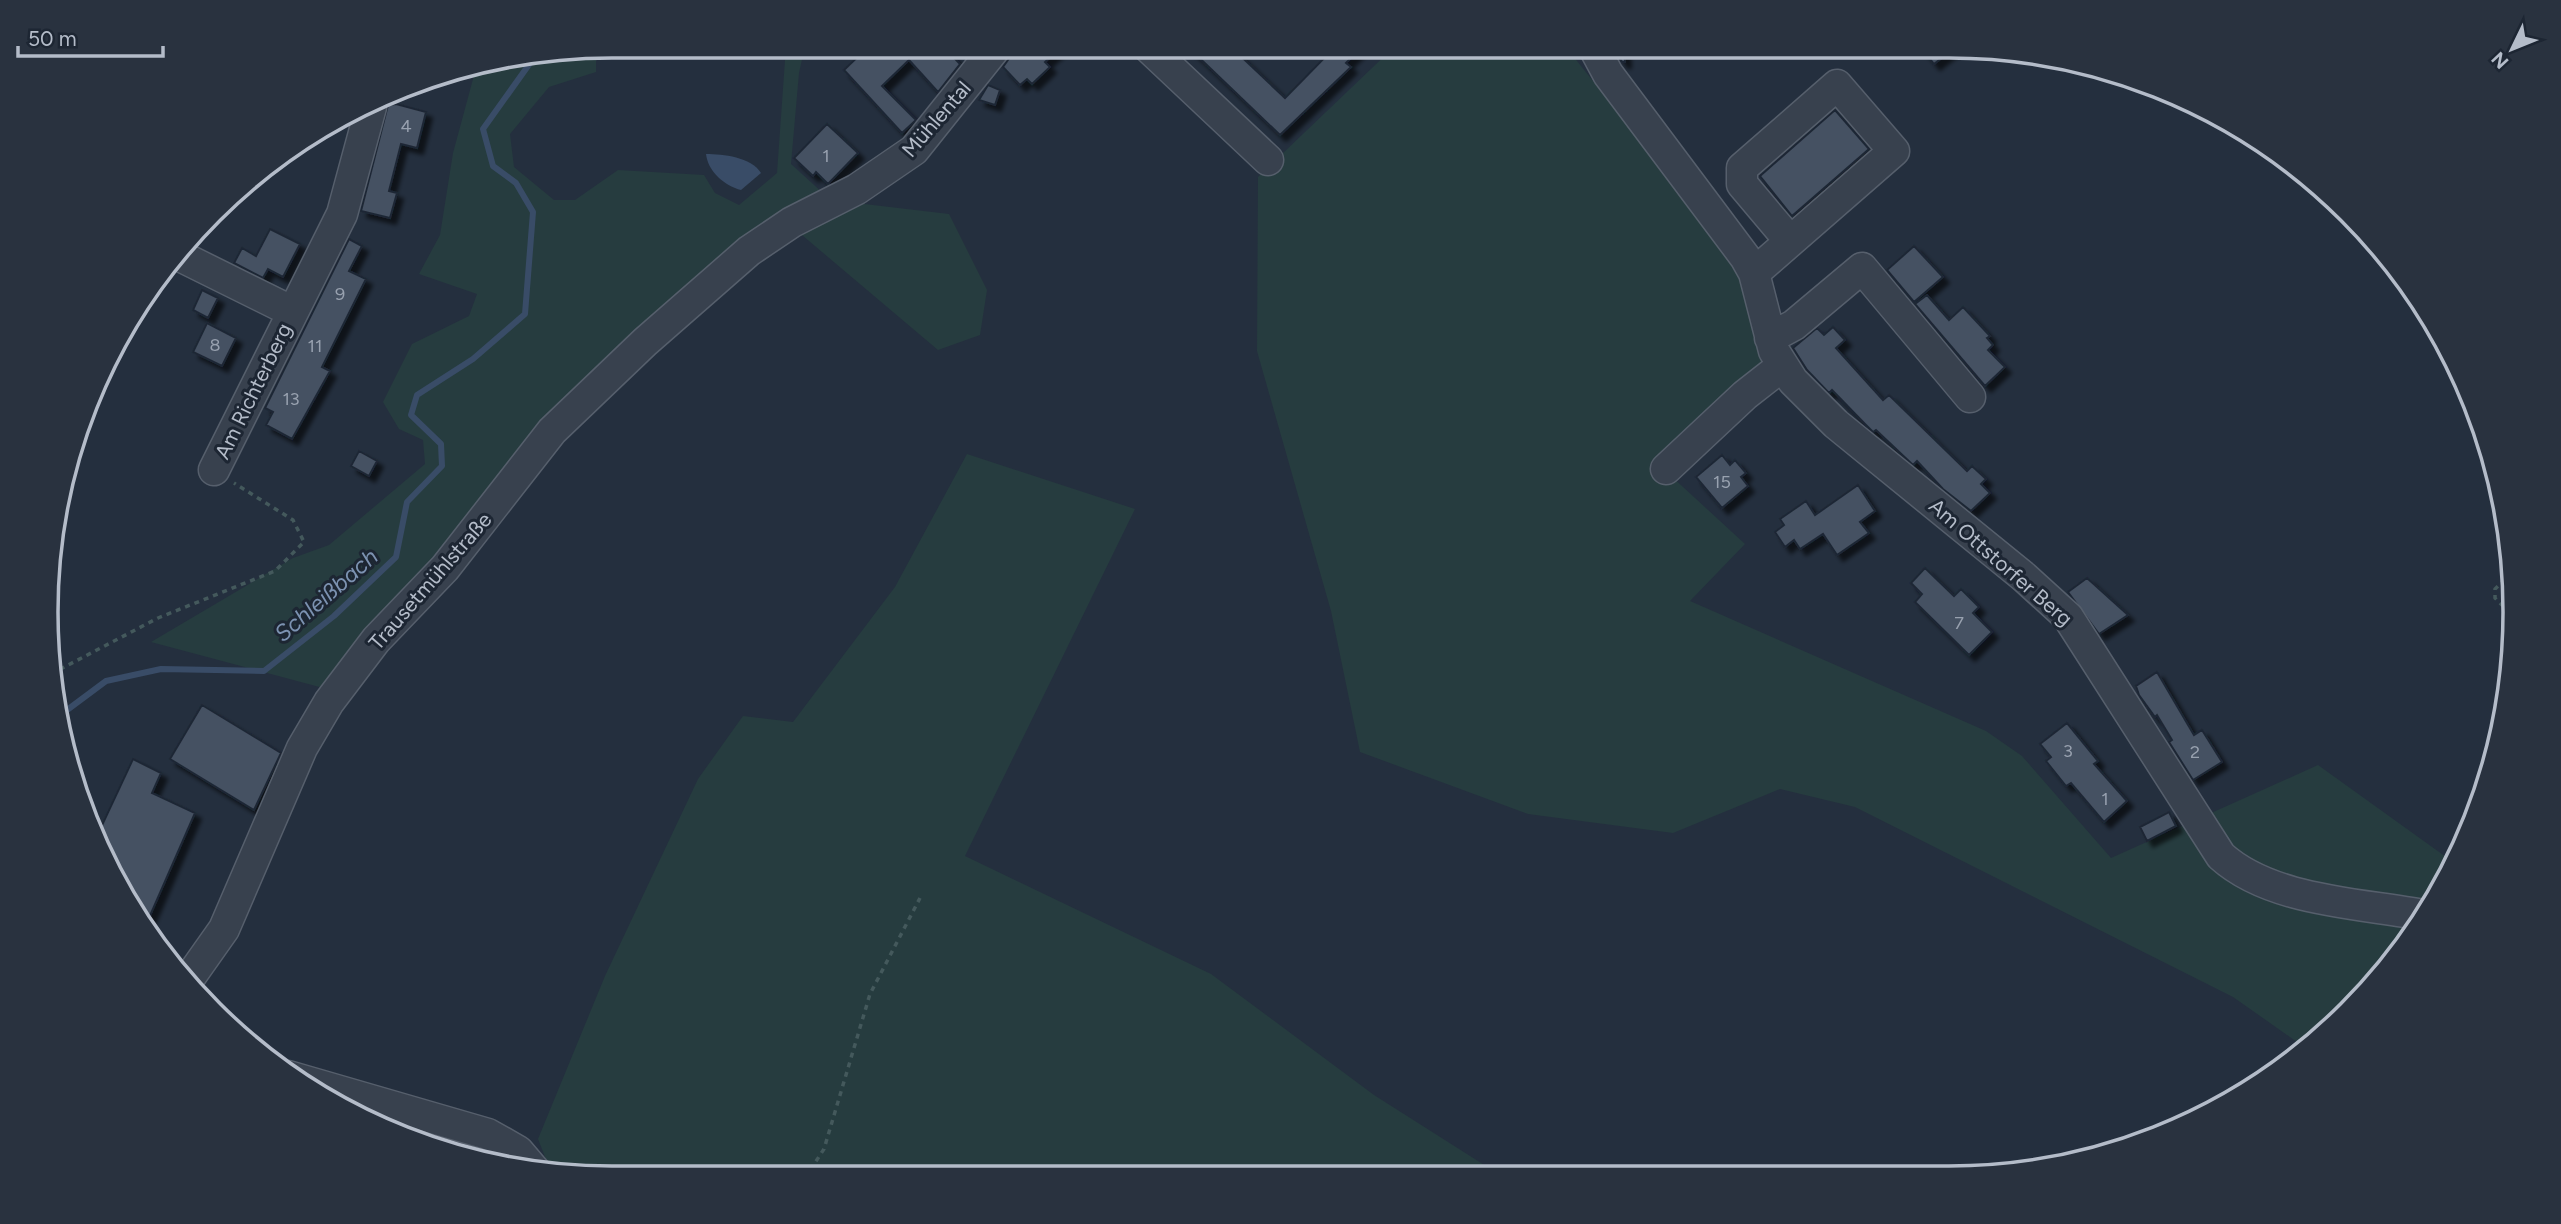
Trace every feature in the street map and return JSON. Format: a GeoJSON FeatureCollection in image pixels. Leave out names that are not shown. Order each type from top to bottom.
{"type":"FeatureCollection","features":[{"type":"Feature","properties":{"kind":"street","name":"Mühlental"},"geometry":{"type":"LineString","coordinates":[[792,222],[857,189],[914,149],[987,58]]}},
{"type":"Feature","properties":{"kind":"street"},"geometry":{"type":"LineString","coordinates":[[1160,58],[1268,160]]}},
{"type":"Feature","properties":{"kind":"street","name":"Am Ottstorfer Berg"},"geometry":{"type":"LineString","coordinates":[[1599,58],[1608,74],[1731,236],[1754,273],[1770,338],[1782,366],[1836,424],[2024,577],[2068,617],[2221,856],[2255,881],[2281,890],[2414,913]]}},
{"type":"Feature","properties":{"kind":"street"},"geometry":{"type":"LineString","coordinates":[[1754,273],[1790,242],[1894,151],[1837,85],[1742,169],[1742,184],[1790,242]]}},
{"type":"Feature","properties":{"kind":"street","name":"Am Richterberg"},"geometry":{"type":"LineString","coordinates":[[214,470],[342,214],[369,114]]}},
{"type":"Feature","properties":{"kind":"street","name":"Trausetmühlstraße"},"geometry":{"type":"LineString","coordinates":[[192,974],[224,929],[302,748],[329,702],[376,640],[446,568],[552,431],[645,342],[749,251],[792,222]]}},
{"type":"Feature","properties":{"kind":"street","name":"Am Richterberg"},"geometry":{"type":"LineString","coordinates":[[185,259],[293,312]]}},
{"type":"Feature","properties":{"kind":"street"},"geometry":{"type":"LineString","coordinates":[[1770,338],[1800,320],[1862,268],[1970,397]]}},
{"type":"Feature","properties":{"kind":"street"},"geometry":{"type":"LineString","coordinates":[[1666,469],[1745,395],[1782,366]]}},
{"type":"Feature","properties":{"kind":"street"},"geometry":{"type":"LineString","coordinates":[[328,1088],[488,1134],[518,1151],[525,1160]]}},
{"type":"Feature","properties":{"kind":"path"},"geometry":{"type":"LineString","coordinates":[[61,669],[159,618],[275,571],[304,542],[293,520],[214,470]]}},
{"type":"Feature","properties":{"kind":"path"},"geometry":{"type":"LineString","coordinates":[[2502,582],[2496,589],[2495,598],[2503,606]]}},
{"type":"Feature","properties":{"kind":"path"},"geometry":{"type":"LineString","coordinates":[[812,1166],[824,1149],[870,994],[920,898]]}},
{"type":"Feature","properties":{"kind":"green space"},"geometry":{"type":"Polygon","coordinates":[[[596,58],[596,72],[549,87],[510,134],[514,167],[554,200],[575,200],[618,170],[704,175],[715,193],[739,205],[777,173],[785,58],[802,58],[791,164],[825,195],[856,203],[949,214],[987,290],[980,335],[938,350],[796,230],[554,436],[342,693],[151,642],[293,558],[329,545],[425,464],[423,440],[399,429],[383,402],[412,344],[469,316],[477,294],[419,274],[440,235],[453,153],[474,76],[540,62],[596,58]]]}},
{"type":"Feature","properties":{"kind":"green space"},"geometry":{"type":"Polygon","coordinates":[[[1382,58],[1575,58],[1729,251],[1769,361],[1657,463],[1745,544],[1690,601],[1986,731],[2022,756],[2111,858],[2318,765],[2446,857],[2410,920],[2366,977],[2341,1004],[2298,1042],[2233,997],[1855,807],[1780,789],[1673,833],[1528,814],[1360,752],[1331,611],[1257,351],[1258,177],[1382,58]]]}},
{"type":"Feature","properties":{"kind":"green space"},"geometry":{"type":"Polygon","coordinates":[[[967,454],[1135,509],[965,856],[1211,974],[1374,1095],[1486,1166],[612,1166],[547,1163],[538,1139],[605,976],[698,779],[743,716],[793,722],[895,587],[967,454]]]}},
{"type":"Feature","properties":{"kind":"water"},"geometry":{"type":"Polygon","coordinates":[[[706,154],[744,160],[761,173],[741,190],[735,188],[723,182],[714,172],[706,154]]]}},
{"type":"Feature","properties":{"kind":"building"},"geometry":{"type":"Polygon","coordinates":[[[856,58],[954,58],[960,64],[938,92],[909,60],[882,86],[916,120],[902,133],[844,70],[856,58]]]}},
{"type":"Feature","properties":{"kind":"building"},"geometry":{"type":"Polygon","coordinates":[[[1009,58],[1050,58],[1045,62],[1050,67],[1032,84],[1027,79],[1020,85],[1003,67],[1009,58]]]}},
{"type":"Feature","properties":{"kind":"building"},"geometry":{"type":"Polygon","coordinates":[[[1200,58],[1243,58],[1285,98],[1324,58],[1351,58],[1346,63],[1351,67],[1280,135],[1200,58]]]}},
{"type":"Feature","properties":{"kind":"building"},"geometry":{"type":"Polygon","coordinates":[[[1929,58],[1942,58],[1934,64],[1929,58]]]}},
{"type":"Feature","properties":{"kind":"building"},"geometry":{"type":"Polygon","coordinates":[[[988,85],[1000,90],[995,105],[979,100],[988,85]]]}},
{"type":"Feature","properties":{"kind":"building"},"geometry":{"type":"Polygon","coordinates":[[[389,105],[426,112],[417,148],[401,144],[389,191],[397,193],[390,218],[361,211],[389,105]]]}},
{"type":"Feature","properties":{"kind":"building"},"geometry":{"type":"Polygon","coordinates":[[[1835,110],[1869,149],[1792,216],[1760,176],[1835,110]]]}},
{"type":"Feature","properties":{"kind":"building"},"geometry":{"type":"Polygon","coordinates":[[[827,124],[858,153],[828,184],[816,172],[813,176],[794,158],[827,124]]]}},
{"type":"Feature","properties":{"kind":"building"},"geometry":{"type":"Polygon","coordinates":[[[270,229],[300,244],[283,277],[268,269],[263,278],[234,263],[242,248],[256,256],[270,229]]]}},
{"type":"Feature","properties":{"kind":"building"},"geometry":{"type":"Polygon","coordinates":[[[349,239],[362,246],[349,271],[366,279],[322,367],[330,371],[292,439],[266,425],[273,412],[265,408],[349,239]]]}},
{"type":"Feature","properties":{"kind":"building"},"geometry":{"type":"Polygon","coordinates":[[[1914,246],[1943,277],[1914,302],[1887,270],[1914,246]]]}},
{"type":"Feature","properties":{"kind":"building"},"geometry":{"type":"Polygon","coordinates":[[[202,290],[218,298],[208,318],[193,310],[202,290]]]}},
{"type":"Feature","properties":{"kind":"building"},"geometry":{"type":"Polygon","coordinates":[[[1927,295],[1949,320],[1963,307],[1990,336],[1987,338],[1993,345],[1988,350],[2005,367],[1985,386],[1915,304],[1927,295]]]}},
{"type":"Feature","properties":{"kind":"building"},"geometry":{"type":"Polygon","coordinates":[[[207,323],[236,338],[222,366],[193,352],[207,323]]]}},
{"type":"Feature","properties":{"kind":"building"},"geometry":{"type":"Polygon","coordinates":[[[1833,327],[1845,340],[1836,348],[1883,400],[1889,395],[1967,471],[1972,466],[1986,479],[1981,484],[1990,493],[1971,511],[1943,489],[1917,461],[1913,465],[1876,430],[1873,432],[1832,390],[1829,393],[1807,370],[1793,348],[1817,328],[1824,335],[1833,327]]]}},
{"type":"Feature","properties":{"kind":"building"},"geometry":{"type":"Polygon","coordinates":[[[359,451],[377,461],[369,476],[351,466],[359,451]]]}},
{"type":"Feature","properties":{"kind":"building"},"geometry":{"type":"Polygon","coordinates":[[[1722,455],[1730,465],[1735,460],[1746,473],[1741,477],[1748,486],[1722,508],[1696,477],[1722,455]]]}},
{"type":"Feature","properties":{"kind":"building"},"geometry":{"type":"Polygon","coordinates":[[[1858,485],[1875,511],[1860,522],[1869,533],[1837,555],[1823,534],[1800,549],[1794,540],[1785,547],[1775,532],[1784,525],[1780,519],[1806,501],[1815,515],[1858,485]]]}},
{"type":"Feature","properties":{"kind":"building"},"geometry":{"type":"Polygon","coordinates":[[[1925,568],[1954,596],[1961,589],[1979,607],[1973,613],[1992,632],[1969,655],[1915,602],[1922,594],[1911,583],[1925,568]]]}},
{"type":"Feature","properties":{"kind":"building"},"geometry":{"type":"Polygon","coordinates":[[[2087,578],[2128,615],[2099,634],[2068,592],[2087,578]]]}},
{"type":"Feature","properties":{"kind":"building"},"geometry":{"type":"Polygon","coordinates":[[[2157,672],[2194,735],[2202,730],[2222,762],[2193,780],[2169,742],[2172,740],[2157,715],[2155,717],[2139,695],[2136,686],[2157,672]]]}},
{"type":"Feature","properties":{"kind":"building"},"geometry":{"type":"Polygon","coordinates":[[[202,705],[281,753],[254,810],[170,759],[202,705]]]}},
{"type":"Feature","properties":{"kind":"building"},"geometry":{"type":"Polygon","coordinates":[[[2067,723],[2098,761],[2094,764],[2127,801],[2104,822],[2071,783],[2066,786],[2046,761],[2051,757],[2040,744],[2067,723]]]}},
{"type":"Feature","properties":{"kind":"building"},"geometry":{"type":"Polygon","coordinates":[[[133,759],[161,773],[152,793],[195,813],[149,917],[115,857],[101,827],[133,759]]]}},
{"type":"Feature","properties":{"kind":"building"},"geometry":{"type":"Polygon","coordinates":[[[2169,812],[2176,826],[2147,841],[2140,827],[2169,812]]]}},
{"type":"Feature","properties":{"kind":"waterway","name":"Schleißbach"},"geometry":{"type":"LineString","coordinates":[[66,710],[106,681],[161,669],[264,671],[334,616],[396,557],[407,502],[442,466],[441,444],[411,415],[417,395],[473,359],[525,314],[533,212],[516,183],[493,166],[483,129],[530,64]]}}]}
